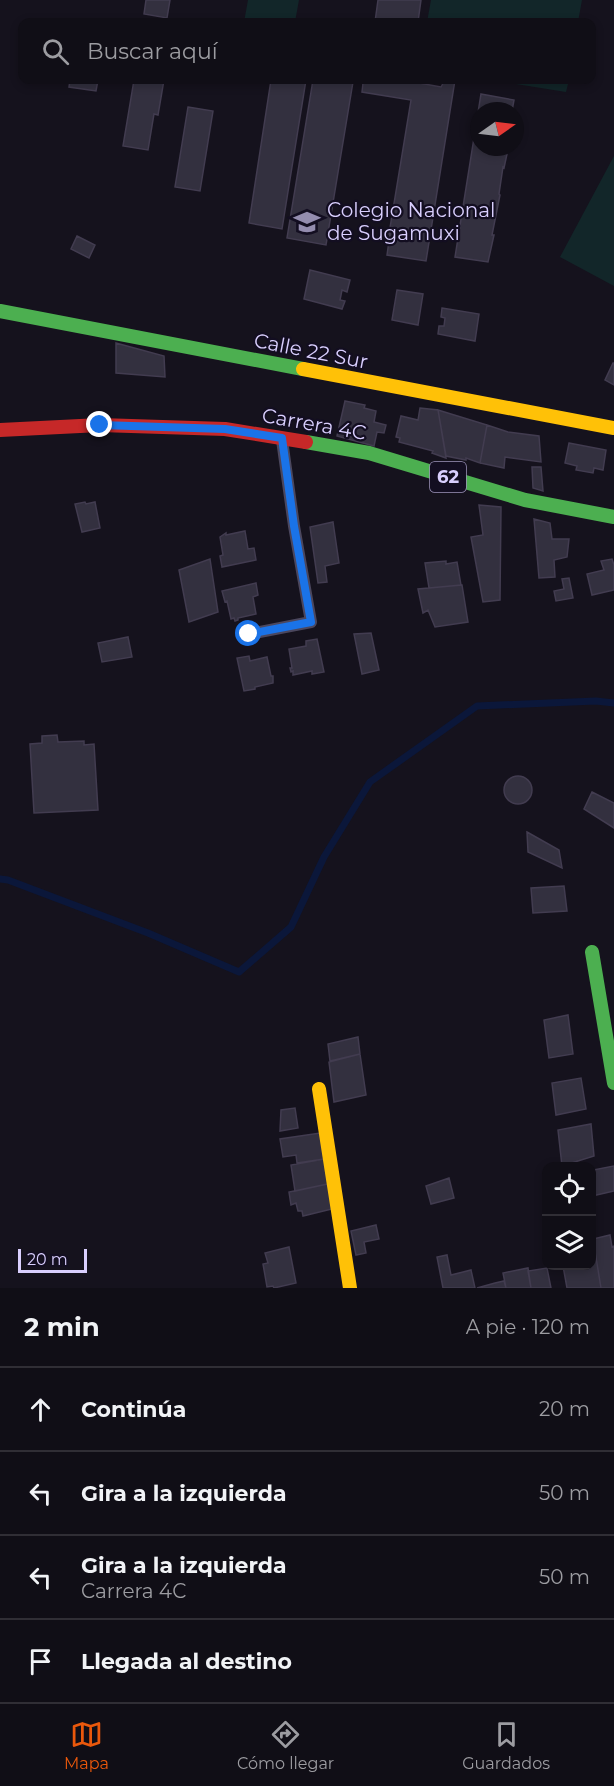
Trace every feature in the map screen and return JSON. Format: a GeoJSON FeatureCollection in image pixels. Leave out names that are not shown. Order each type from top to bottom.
{"type":"FeatureCollection","features":[{"type":"Feature","properties":{"kind":"street","name":"Calle 22 Sur"},"geometry":{"type":"LineString","coordinates":[[0,311],[614,428]]}},
{"type":"Feature","properties":{"kind":"street","name":"Carrera 4C"},"geometry":{"type":"LineString","coordinates":[[0,430],[112,425],[225,429],[369,453],[525,500],[614,518]]}},
{"type":"Feature","properties":{"kind":"street"},"geometry":{"type":"LineString","coordinates":[[592,952],[614,1083]]}},
{"type":"Feature","properties":{"kind":"street"},"geometry":{"type":"LineString","coordinates":[[319,1089],[350,1288]]}},
{"type":"Feature","properties":{"kind":"lane"},"geometry":{"type":"LineString","coordinates":[[249,634],[311,622],[294,526],[282,438]]}},
{"type":"Feature","properties":{"kind":"green space"},"geometry":{"type":"Polygon","coordinates":[[[248,0],[299,0],[296,18],[245,18],[248,0]]]}},
{"type":"Feature","properties":{"kind":"green space"},"geometry":{"type":"Polygon","coordinates":[[[431,0],[582,0],[579,18],[428,18],[431,0]]]}},
{"type":"Feature","properties":{"kind":"green space"},"geometry":{"type":"Polygon","coordinates":[[[515,84],[568,84],[566,92],[515,84]]]}},
{"type":"Feature","properties":{"kind":"green space"},"geometry":{"type":"Polygon","coordinates":[[[614,156],[614,286],[560,257],[614,156]]]}},
{"type":"Feature","properties":{"kind":"building"},"geometry":{"type":"Polygon","coordinates":[[[146,0],[170,0],[167,18],[144,14],[146,0]]]}},
{"type":"Feature","properties":{"kind":"building"},"geometry":{"type":"Polygon","coordinates":[[[378,0],[421,0],[419,18],[376,18],[378,0]]]}},
{"type":"Feature","properties":{"kind":"building"},"geometry":{"type":"Polygon","coordinates":[[[69,84],[97,84],[96,91],[69,87],[69,84]]]}},
{"type":"Feature","properties":{"kind":"building"},"geometry":{"type":"Polygon","coordinates":[[[133,84],[163,84],[158,115],[154,114],[148,150],[123,146],[133,84]]]}},
{"type":"Feature","properties":{"kind":"building"},"geometry":{"type":"Polygon","coordinates":[[[270,84],[305,84],[282,229],[249,223],[270,84]]]}},
{"type":"Feature","properties":{"kind":"building"},"geometry":{"type":"Polygon","coordinates":[[[312,84],[353,84],[326,245],[287,238],[312,84]]]}},
{"type":"Feature","properties":{"kind":"building"},"geometry":{"type":"Polygon","coordinates":[[[363,84],[424,84],[441,87],[443,84],[454,84],[426,261],[387,255],[411,100],[362,92],[363,84]]]}},
{"type":"Feature","properties":{"kind":"building"},"geometry":{"type":"Polygon","coordinates":[[[481,94],[514,100],[514,102],[480,102],[481,94]]]}},
{"type":"Feature","properties":{"kind":"building"},"geometry":{"type":"Polygon","coordinates":[[[188,107],[213,111],[200,191],[175,187],[188,107]]]}},
{"type":"Feature","properties":{"kind":"building"},"geometry":{"type":"Polygon","coordinates":[[[471,156],[507,156],[488,262],[455,257],[471,156]]]}},
{"type":"Feature","properties":{"kind":"building"},"geometry":{"type":"Polygon","coordinates":[[[77,236],[95,245],[89,258],[71,249],[77,236]]]}},
{"type":"Feature","properties":{"kind":"building"},"geometry":{"type":"Polygon","coordinates":[[[310,270],[350,280],[347,292],[342,290],[340,300],[345,301],[342,309],[304,299],[310,270]]]}},
{"type":"Feature","properties":{"kind":"building"},"geometry":{"type":"Polygon","coordinates":[[[397,290],[423,294],[418,325],[392,320],[397,290]]]}},
{"type":"Feature","properties":{"kind":"building"},"geometry":{"type":"Polygon","coordinates":[[[442,308],[479,314],[475,341],[438,334],[439,326],[444,326],[445,318],[441,317],[442,308]]]}},
{"type":"Feature","properties":{"kind":"building"},"geometry":{"type":"Polygon","coordinates":[[[116,343],[164,356],[165,377],[116,373],[116,343]]]}},
{"type":"Feature","properties":{"kind":"building"},"geometry":{"type":"Polygon","coordinates":[[[614,363],[614,385],[605,380],[614,363]]]}},
{"type":"Feature","properties":{"kind":"building"},"geometry":{"type":"Polygon","coordinates":[[[345,401],[365,405],[364,408],[376,411],[374,422],[386,425],[384,433],[377,432],[374,446],[337,436],[345,401]]]}},
{"type":"Feature","properties":{"kind":"building"},"geometry":{"type":"Polygon","coordinates":[[[420,408],[438,410],[446,458],[432,453],[433,451],[399,442],[400,438],[396,437],[401,416],[418,420],[420,408]]]}},
{"type":"Feature","properties":{"kind":"building"},"geometry":{"type":"Polygon","coordinates":[[[438,410],[487,425],[480,463],[466,458],[466,460],[446,456],[438,410]]]}},
{"type":"Feature","properties":{"kind":"building"},"geometry":{"type":"Polygon","coordinates":[[[487,425],[508,432],[539,436],[541,462],[505,457],[504,468],[480,463],[487,425]]]}},
{"type":"Feature","properties":{"kind":"building"},"geometry":{"type":"Polygon","coordinates":[[[569,443],[606,450],[603,470],[594,468],[593,473],[576,470],[577,466],[565,463],[569,443]]]}},
{"type":"Feature","properties":{"kind":"building"},"geometry":{"type":"Polygon","coordinates":[[[532,467],[541,467],[543,491],[533,488],[532,467]]]}},
{"type":"Feature","properties":{"kind":"building"},"geometry":{"type":"Polygon","coordinates":[[[85,502],[86,504],[95,502],[100,528],[82,532],[75,504],[85,502]]]}},
{"type":"Feature","properties":{"kind":"building"},"geometry":{"type":"Polygon","coordinates":[[[479,505],[501,507],[500,600],[483,602],[471,537],[483,535],[479,505]]]}},
{"type":"Feature","properties":{"kind":"building"},"geometry":{"type":"Polygon","coordinates":[[[534,519],[550,523],[552,539],[569,539],[567,557],[554,560],[555,577],[539,578],[534,519]]]}},
{"type":"Feature","properties":{"kind":"building"},"geometry":{"type":"Polygon","coordinates":[[[333,522],[339,563],[325,566],[327,582],[318,583],[310,527],[333,522]]]}},
{"type":"Feature","properties":{"kind":"building"},"geometry":{"type":"Polygon","coordinates":[[[245,531],[248,549],[254,548],[256,560],[222,567],[220,537],[226,533],[226,535],[245,531]]]}},
{"type":"Feature","properties":{"kind":"building"},"geometry":{"type":"Polygon","coordinates":[[[210,559],[218,612],[189,622],[179,570],[210,559]]]}},
{"type":"Feature","properties":{"kind":"building"},"geometry":{"type":"Polygon","coordinates":[[[612,559],[614,590],[592,595],[587,574],[604,570],[601,561],[612,559]]]}},
{"type":"Feature","properties":{"kind":"building"},"geometry":{"type":"Polygon","coordinates":[[[446,561],[446,564],[457,562],[461,585],[429,588],[425,563],[446,561]]]}},
{"type":"Feature","properties":{"kind":"building"},"geometry":{"type":"Polygon","coordinates":[[[569,578],[573,598],[556,601],[554,591],[564,589],[562,579],[569,578]]]}},
{"type":"Feature","properties":{"kind":"building"},"geometry":{"type":"Polygon","coordinates":[[[256,583],[258,595],[253,597],[256,614],[238,618],[235,621],[234,618],[231,619],[222,591],[256,583]]]}},
{"type":"Feature","properties":{"kind":"building"},"geometry":{"type":"Polygon","coordinates":[[[462,585],[468,622],[435,627],[428,610],[423,613],[418,589],[462,585]]]}},
{"type":"Feature","properties":{"kind":"building"},"geometry":{"type":"Polygon","coordinates":[[[371,633],[379,670],[362,674],[354,634],[371,633]]]}},
{"type":"Feature","properties":{"kind":"building"},"geometry":{"type":"Polygon","coordinates":[[[128,637],[132,657],[102,662],[98,643],[128,637]]]}},
{"type":"Feature","properties":{"kind":"building"},"geometry":{"type":"Polygon","coordinates":[[[317,639],[324,672],[312,674],[312,671],[293,675],[290,668],[292,668],[289,649],[306,646],[306,641],[317,639]]]}},
{"type":"Feature","properties":{"kind":"building"},"geometry":{"type":"Polygon","coordinates":[[[249,656],[250,661],[267,657],[273,683],[244,691],[237,658],[249,656]]]}},
{"type":"Feature","properties":{"kind":"building"},"geometry":{"type":"Polygon","coordinates":[[[57,735],[58,742],[84,741],[84,745],[94,744],[98,810],[34,813],[30,744],[42,743],[42,736],[57,735]]]}},
{"type":"Feature","properties":{"kind":"building"},"geometry":{"type":"Polygon","coordinates":[[[518,776],[528,780],[532,790],[528,800],[518,804],[508,800],[504,790],[508,780],[518,776]]]}},
{"type":"Feature","properties":{"kind":"building"},"geometry":{"type":"Polygon","coordinates":[[[592,792],[614,803],[614,828],[584,809],[592,792]]]}},
{"type":"Feature","properties":{"kind":"building"},"geometry":{"type":"Polygon","coordinates":[[[527,832],[559,850],[562,868],[528,852],[527,832]]]}},
{"type":"Feature","properties":{"kind":"building"},"geometry":{"type":"Polygon","coordinates":[[[564,886],[567,911],[533,913],[531,888],[564,886]]]}},
{"type":"Feature","properties":{"kind":"building"},"geometry":{"type":"Polygon","coordinates":[[[568,1015],[573,1054],[549,1058],[544,1020],[568,1015]]]}},
{"type":"Feature","properties":{"kind":"building"},"geometry":{"type":"Polygon","coordinates":[[[358,1037],[360,1054],[330,1061],[328,1044],[358,1037]]]}},
{"type":"Feature","properties":{"kind":"building"},"geometry":{"type":"Polygon","coordinates":[[[360,1054],[366,1095],[334,1102],[329,1062],[360,1054]]]}},
{"type":"Feature","properties":{"kind":"building"},"geometry":{"type":"Polygon","coordinates":[[[581,1078],[586,1109],[556,1115],[552,1083],[581,1078]]]}},
{"type":"Feature","properties":{"kind":"building"},"geometry":{"type":"Polygon","coordinates":[[[295,1108],[298,1128],[280,1131],[281,1110],[295,1108]]]}},
{"type":"Feature","properties":{"kind":"building"},"geometry":{"type":"Polygon","coordinates":[[[591,1124],[594,1156],[575,1162],[562,1162],[558,1130],[591,1124]]]}},
{"type":"Feature","properties":{"kind":"building"},"geometry":{"type":"Polygon","coordinates":[[[320,1133],[324,1159],[297,1163],[296,1155],[283,1157],[280,1139],[320,1133]]]}},
{"type":"Feature","properties":{"kind":"building"},"geometry":{"type":"Polygon","coordinates":[[[324,1159],[328,1184],[295,1191],[291,1165],[324,1159]]]}},
{"type":"Feature","properties":{"kind":"building"},"geometry":{"type":"Polygon","coordinates":[[[614,1166],[614,1191],[596,1195],[596,1169],[614,1166]]]}},
{"type":"Feature","properties":{"kind":"building"},"geometry":{"type":"Polygon","coordinates":[[[449,1178],[454,1198],[431,1204],[426,1186],[449,1178]]]}},
{"type":"Feature","properties":{"kind":"building"},"geometry":{"type":"Polygon","coordinates":[[[328,1184],[332,1209],[303,1216],[302,1211],[298,1211],[296,1203],[291,1205],[289,1192],[328,1184]]]}},
{"type":"Feature","properties":{"kind":"building"},"geometry":{"type":"Polygon","coordinates":[[[376,1225],[379,1239],[364,1242],[366,1253],[356,1255],[351,1231],[376,1225]]]}},
{"type":"Feature","properties":{"kind":"building"},"geometry":{"type":"Polygon","coordinates":[[[610,1235],[612,1247],[614,1246],[614,1288],[601,1288],[596,1257],[596,1238],[610,1235]]]}},
{"type":"Feature","properties":{"kind":"building"},"geometry":{"type":"Polygon","coordinates":[[[289,1247],[296,1283],[274,1288],[273,1286],[267,1287],[263,1264],[268,1263],[265,1253],[289,1247]]]}},
{"type":"Feature","properties":{"kind":"building"},"geometry":{"type":"Polygon","coordinates":[[[447,1255],[451,1275],[471,1270],[475,1288],[443,1288],[437,1257],[447,1255]]]}},
{"type":"Feature","properties":{"kind":"building"},"geometry":{"type":"Polygon","coordinates":[[[596,1257],[601,1288],[567,1288],[564,1270],[596,1270],[596,1257]]]}},
{"type":"Feature","properties":{"kind":"building"},"geometry":{"type":"Polygon","coordinates":[[[528,1268],[531,1288],[506,1288],[503,1273],[528,1268]]]}},
{"type":"Feature","properties":{"kind":"building"},"geometry":{"type":"Polygon","coordinates":[[[547,1270],[551,1288],[531,1288],[528,1271],[547,1270]]]}},
{"type":"Feature","properties":{"kind":"building"},"geometry":{"type":"Polygon","coordinates":[[[504,1281],[506,1288],[477,1288],[495,1283],[504,1281]]]}},
{"type":"Feature","properties":{"kind":"waterway"},"geometry":{"type":"LineString","coordinates":[[0,879],[8,880],[148,933],[239,972],[291,927],[324,857],[370,782],[477,706],[596,701],[614,703]]}},
{"type":"Feature","properties":{"kind":"traffic: fast"},"geometry":{"type":"LineString","coordinates":[[0,311],[303,369]]}},
{"type":"Feature","properties":{"kind":"traffic: fast"},"geometry":{"type":"LineString","coordinates":[[306,442],[369,453],[525,500],[614,517]]}},
{"type":"Feature","properties":{"kind":"traffic: fast"},"geometry":{"type":"LineString","coordinates":[[592,952],[614,1083]]}},
{"type":"Feature","properties":{"kind":"traffic: slow"},"geometry":{"type":"LineString","coordinates":[[303,369],[614,428]]}},
{"type":"Feature","properties":{"kind":"traffic: slow"},"geometry":{"type":"LineString","coordinates":[[319,1089],[350,1288]]}},
{"type":"Feature","properties":{"kind":"traffic: jam"},"geometry":{"type":"LineString","coordinates":[[0,430],[100,425],[225,429],[306,442]]}},
{"type":"Feature","properties":{"kind":"place","name":"Colegio Nacional de Sugamuxi"},"geometry":{"type":"Point","coordinates":[307,222]}},
{"type":"Feature","properties":{"kind":"route"},"geometry":{"type":"LineString","coordinates":[[100,425],[225,429],[282,438],[294,526],[311,622],[249,634]]}}]}
